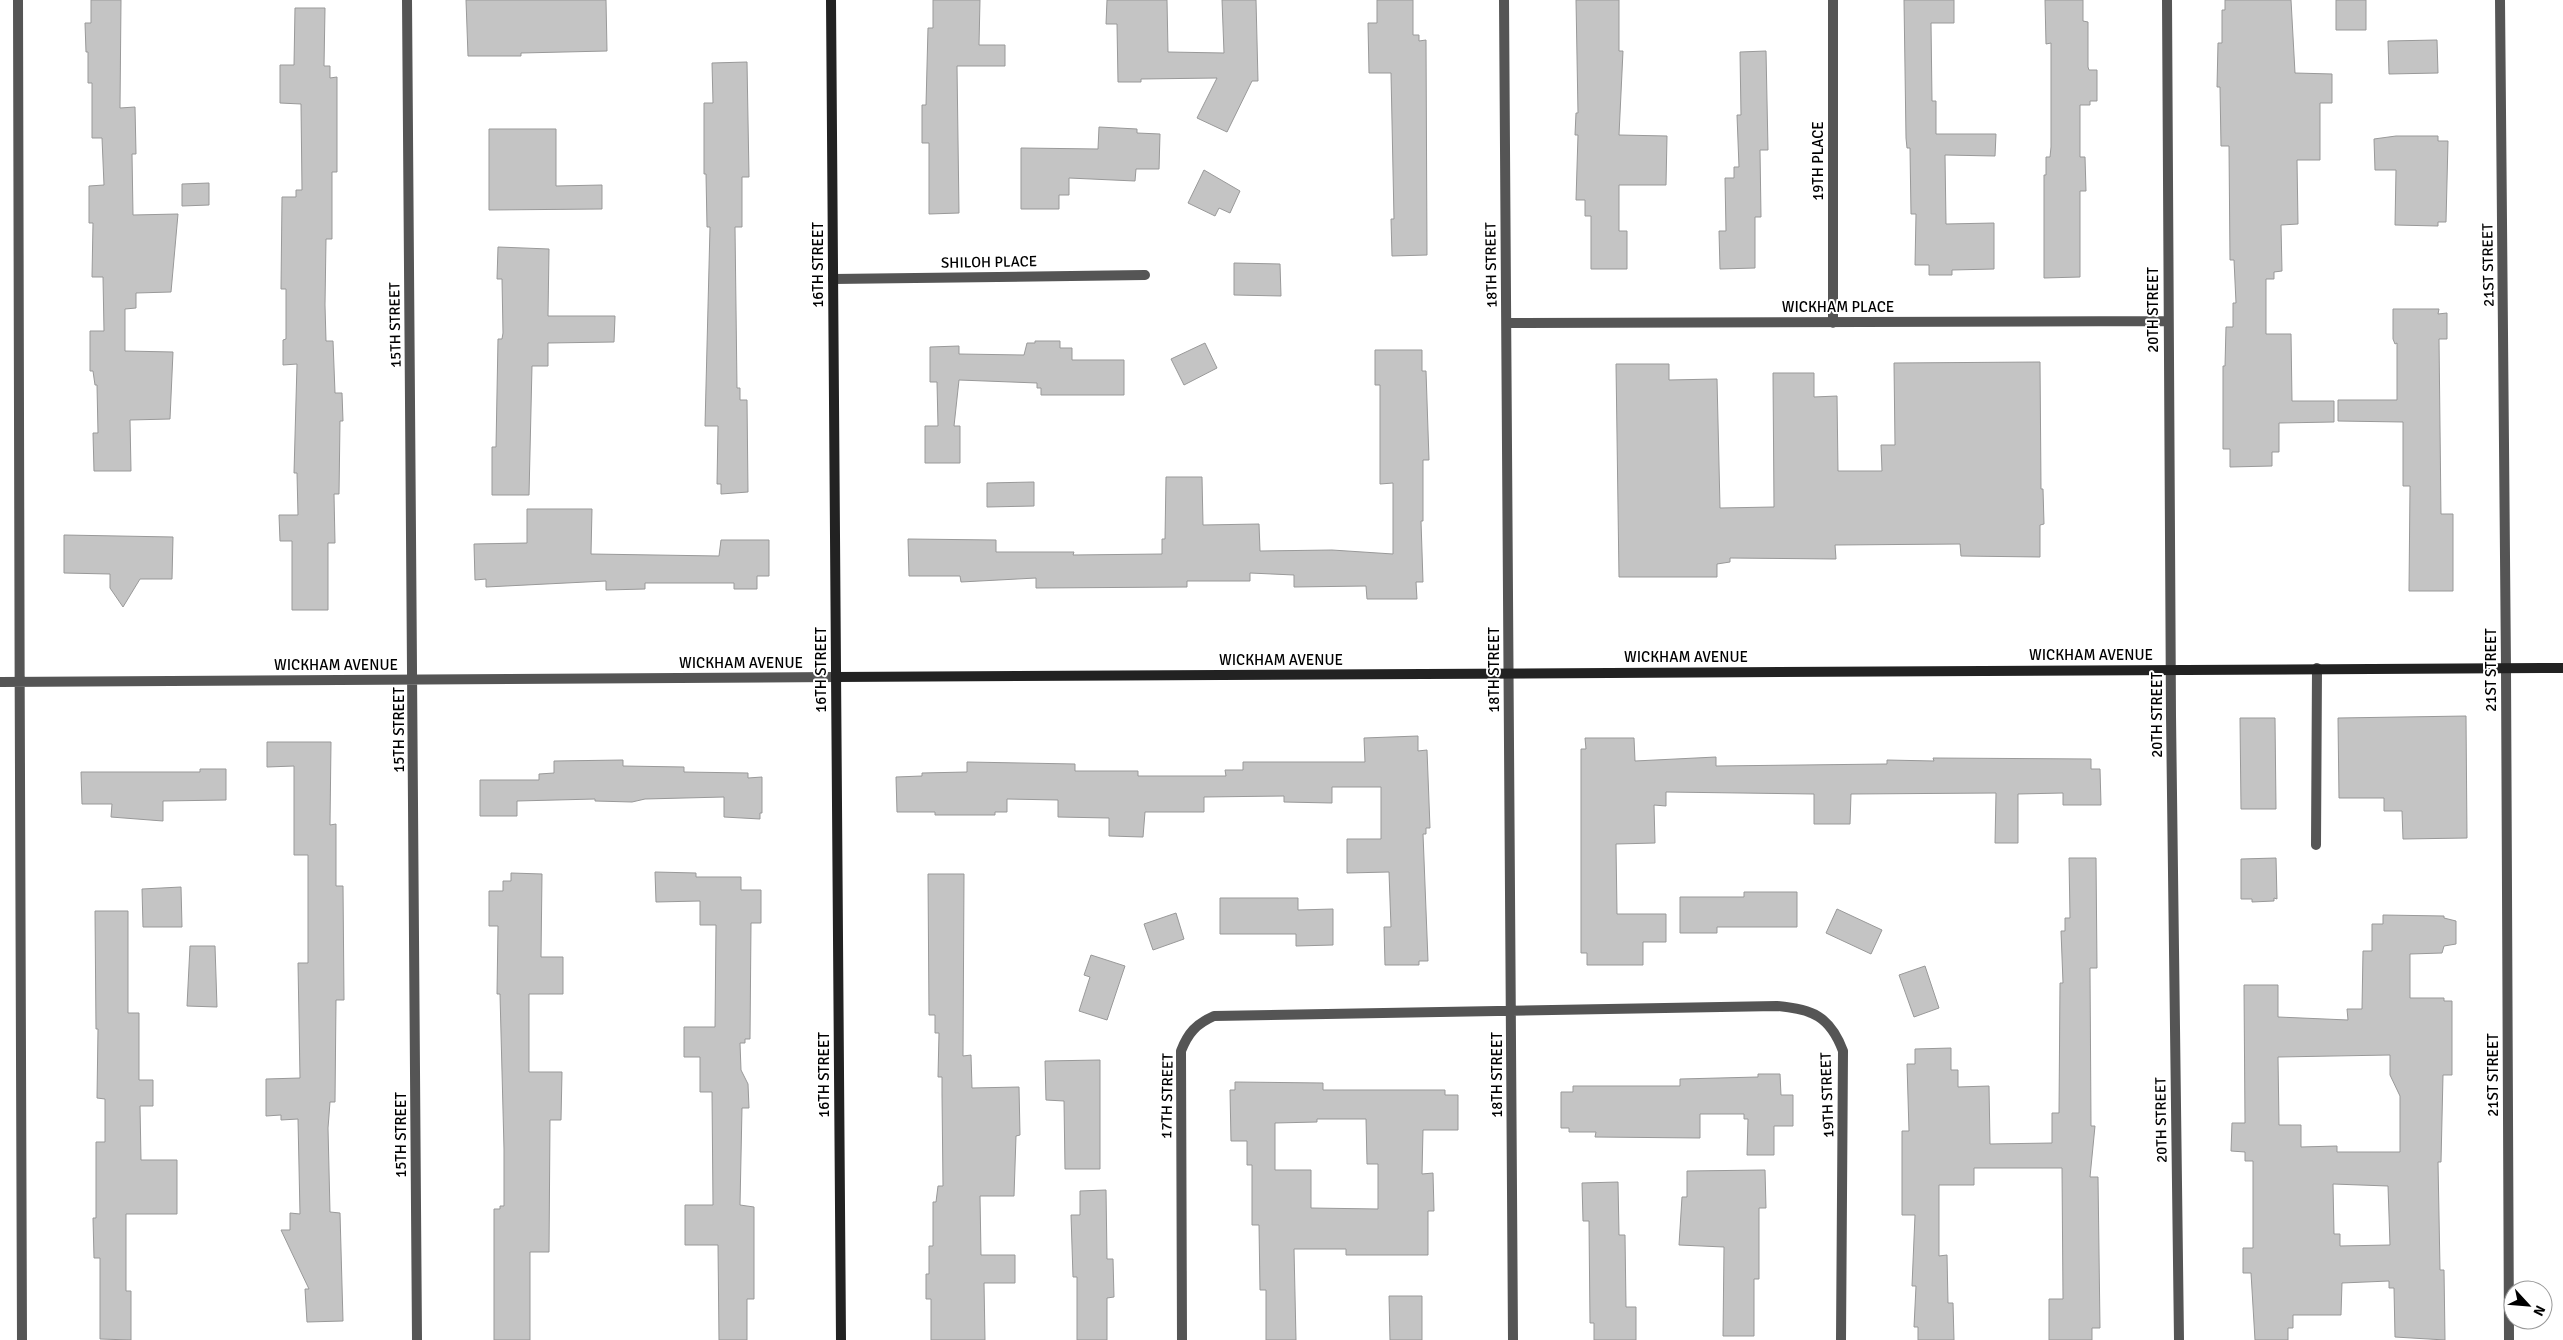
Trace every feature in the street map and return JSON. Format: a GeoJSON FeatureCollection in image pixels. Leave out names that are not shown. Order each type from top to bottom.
{"type":"FeatureCollection","features":[{"type":"Feature","properties":{"kind":"street"},"geometry":{"type":"LineString","coordinates":[[18,0],[22,1340]]}},
{"type":"Feature","properties":{"kind":"street","name":"15TH STREET"},"geometry":{"type":"LineString","coordinates":[[407,0],[414,680],[417,1340]]}},
{"type":"Feature","properties":{"kind":"street","name":"16TH STREET"},"geometry":{"type":"LineString","coordinates":[[831,0],[840,1340]]}},
{"type":"Feature","properties":{"kind":"street","name":"18TH STREET"},"geometry":{"type":"LineString","coordinates":[[1504,0],[1513,1340]]}},
{"type":"Feature","properties":{"kind":"street","name":"19TH PLACE"},"geometry":{"type":"LineString","coordinates":[[1833,0],[1833,322]]}},
{"type":"Feature","properties":{"kind":"street","name":"20TH STREET"},"geometry":{"type":"LineString","coordinates":[[2167,0],[2168,321],[2179,1340]]}},
{"type":"Feature","properties":{"kind":"street","name":"21ST STREET"},"geometry":{"type":"LineString","coordinates":[[2500,0],[2506,668],[2509,1340]]}},
{"type":"Feature","properties":{"kind":"street","name":"SHILOH PLACE"},"geometry":{"type":"LineString","coordinates":[[833,279],[1145,276]]}},
{"type":"Feature","properties":{"kind":"street","name":"WICKHAM PLACE"},"geometry":{"type":"LineString","coordinates":[[1507,323],[2168,321]]}},
{"type":"Feature","properties":{"kind":"street"},"geometry":{"type":"LineString","coordinates":[[2316,845],[2317,668]]}},
{"type":"Feature","properties":{"kind":"street","name":"WICKHAM AVENUE"},"geometry":{"type":"LineString","coordinates":[[0,682],[2563,668]]}},
{"type":"Feature","properties":{"kind":"street","name":"19TH STREET"},"geometry":{"type":"LineString","coordinates":[[1512,1011],[1777,1006],[1801,1008],[1825,1019],[1837,1036],[1843,1051],[1844,1068],[1841,1340]]}},
{"type":"Feature","properties":{"kind":"street","name":"17TH STREET"},"geometry":{"type":"LineString","coordinates":[[1182,1340],[1181,1051],[1187,1035],[1199,1023],[1214,1016],[1512,1011]]}},
{"type":"Feature","properties":{"kind":"building"},"geometry":{"type":"Polygon","coordinates":[[[91,0],[121,0],[120,108],[135,107],[136,154],[132,154],[133,215],[178,214],[171,292],[136,293],[136,308],[125,309],[125,351],[173,352],[170,419],[130,420],[131,471],[94,471],[93,433],[98,433],[97,385],[95,385],[93,371],[90,371],[90,331],[104,331],[103,277],[92,277],[93,223],[89,223],[89,186],[104,185],[102,138],[92,138],[92,83],[88,83],[88,52],[86,52],[85,23],[91,23],[91,0]]]}},
{"type":"Feature","properties":{"kind":"building"},"geometry":{"type":"Polygon","coordinates":[[[466,0],[606,0],[607,51],[521,53],[521,56],[468,56],[466,0]]]}},
{"type":"Feature","properties":{"kind":"building"},"geometry":{"type":"Polygon","coordinates":[[[933,0],[980,0],[979,45],[1005,45],[1005,66],[957,66],[959,213],[929,214],[929,143],[922,143],[922,105],[926,105],[928,28],[933,28],[933,0]]]}},
{"type":"Feature","properties":{"kind":"building"},"geometry":{"type":"Polygon","coordinates":[[[1107,0],[1167,0],[1168,52],[1224,53],[1222,0],[1256,0],[1258,81],[1252,81],[1227,132],[1197,118],[1217,78],[1141,79],[1141,82],[1118,82],[1117,24],[1106,24],[1107,0]]]}},
{"type":"Feature","properties":{"kind":"building"},"geometry":{"type":"Polygon","coordinates":[[[1377,0],[1413,0],[1413,35],[1419,35],[1419,41],[1426,40],[1427,255],[1392,256],[1391,219],[1394,219],[1391,73],[1369,73],[1368,23],[1377,23],[1377,0]]]}},
{"type":"Feature","properties":{"kind":"building"},"geometry":{"type":"Polygon","coordinates":[[[1576,0],[1619,0],[1619,51],[1623,51],[1619,135],[1667,136],[1666,185],[1619,185],[1619,231],[1627,231],[1627,269],[1591,269],[1591,216],[1585,216],[1585,200],[1576,200],[1578,135],[1575,135],[1576,113],[1578,113],[1576,0]]]}},
{"type":"Feature","properties":{"kind":"building"},"geometry":{"type":"Polygon","coordinates":[[[1904,0],[1954,0],[1954,23],[1931,23],[1932,101],[1936,101],[1936,134],[1996,134],[1995,156],[1945,155],[1946,224],[1994,223],[1994,269],[1952,270],[1952,275],[1929,275],[1929,265],[1915,265],[1916,214],[1911,214],[1910,148],[1907,148],[1906,138],[1904,0]]]}},
{"type":"Feature","properties":{"kind":"building"},"geometry":{"type":"Polygon","coordinates":[[[2045,0],[2083,0],[2083,21],[2088,22],[2088,67],[2089,70],[2097,70],[2097,101],[2090,101],[2090,105],[2080,105],[2080,157],[2085,157],[2086,191],[2080,191],[2080,277],[2044,278],[2044,175],[2046,175],[2046,157],[2050,157],[2051,147],[2051,43],[2046,44],[2045,0]]]}},
{"type":"Feature","properties":{"kind":"building"},"geometry":{"type":"Polygon","coordinates":[[[2225,0],[2291,0],[2295,73],[2332,74],[2332,103],[2320,103],[2320,160],[2297,160],[2298,224],[2281,225],[2282,271],[2274,272],[2274,279],[2266,279],[2266,334],[2291,334],[2292,401],[2334,401],[2334,422],[2279,423],[2279,452],[2272,452],[2272,466],[2230,467],[2230,449],[2223,449],[2223,366],[2225,366],[2226,327],[2233,327],[2233,303],[2236,303],[2234,260],[2230,260],[2229,146],[2221,146],[2220,87],[2217,87],[2218,43],[2222,43],[2222,10],[2225,10],[2225,0]]]}},
{"type":"Feature","properties":{"kind":"building"},"geometry":{"type":"Polygon","coordinates":[[[2336,0],[2366,0],[2366,30],[2336,30],[2336,0]]]}},
{"type":"Feature","properties":{"kind":"building"},"geometry":{"type":"Polygon","coordinates":[[[295,8],[325,8],[324,66],[330,66],[330,78],[337,77],[337,172],[332,172],[332,239],[326,239],[325,305],[326,341],[333,341],[335,393],[342,393],[343,421],[340,421],[339,494],[334,494],[335,543],[328,543],[328,610],[292,610],[292,541],[280,541],[279,515],[298,515],[297,473],[294,473],[297,364],[283,365],[283,340],[286,339],[286,289],[281,289],[282,197],[296,197],[296,190],[302,190],[301,104],[280,103],[280,65],[294,65],[295,8]]]}},
{"type":"Feature","properties":{"kind":"building"},"geometry":{"type":"Polygon","coordinates":[[[2437,40],[2438,73],[2389,74],[2388,41],[2437,40]]]}},
{"type":"Feature","properties":{"kind":"building"},"geometry":{"type":"Polygon","coordinates":[[[1766,51],[1768,150],[1760,150],[1761,217],[1755,217],[1755,268],[1720,269],[1719,231],[1726,231],[1725,178],[1734,178],[1734,167],[1739,167],[1737,115],[1741,115],[1740,52],[1766,51]]]}},
{"type":"Feature","properties":{"kind":"building"},"geometry":{"type":"Polygon","coordinates":[[[747,62],[749,177],[742,177],[742,227],[735,227],[737,388],[740,388],[740,400],[747,400],[748,492],[721,494],[721,484],[717,484],[718,426],[705,426],[710,227],[707,227],[706,174],[704,174],[704,103],[713,103],[712,63],[747,62]]]}},
{"type":"Feature","properties":{"kind":"building"},"geometry":{"type":"Polygon","coordinates":[[[1099,127],[1137,129],[1137,133],[1160,134],[1159,169],[1136,169],[1135,181],[1069,178],[1069,195],[1059,195],[1059,209],[1021,209],[1021,148],[1098,149],[1099,127]]]}},
{"type":"Feature","properties":{"kind":"building"},"geometry":{"type":"Polygon","coordinates":[[[489,129],[556,129],[556,186],[602,185],[602,209],[489,210],[489,129]]]}},
{"type":"Feature","properties":{"kind":"building"},"geometry":{"type":"Polygon","coordinates":[[[2396,136],[2438,136],[2438,141],[2448,141],[2446,222],[2438,222],[2438,226],[2395,225],[2396,170],[2375,170],[2374,139],[2396,136]]]}},
{"type":"Feature","properties":{"kind":"building"},"geometry":{"type":"Polygon","coordinates":[[[1204,170],[1240,191],[1230,213],[1219,208],[1215,216],[1188,203],[1204,170]]]}},
{"type":"Feature","properties":{"kind":"building"},"geometry":{"type":"Polygon","coordinates":[[[209,183],[209,205],[182,206],[182,184],[209,183]]]}},
{"type":"Feature","properties":{"kind":"building"},"geometry":{"type":"Polygon","coordinates":[[[498,247],[549,249],[548,316],[615,316],[614,342],[548,343],[548,366],[532,366],[529,495],[492,495],[492,447],[496,447],[498,339],[502,339],[503,333],[502,279],[497,279],[498,247]]]}},
{"type":"Feature","properties":{"kind":"building"},"geometry":{"type":"Polygon","coordinates":[[[1234,263],[1280,264],[1281,296],[1234,295],[1234,263]]]}},
{"type":"Feature","properties":{"kind":"building"},"geometry":{"type":"Polygon","coordinates":[[[2393,309],[2439,309],[2438,314],[2447,313],[2447,339],[2439,339],[2441,514],[2453,514],[2453,591],[2409,591],[2410,486],[2403,486],[2403,422],[2338,421],[2338,400],[2397,400],[2397,343],[2395,344],[2393,339],[2393,309]]]}},
{"type":"Feature","properties":{"kind":"building"},"geometry":{"type":"Polygon","coordinates":[[[1035,341],[1060,341],[1060,348],[1072,348],[1072,360],[1124,360],[1124,395],[1041,395],[1041,388],[1037,388],[1037,383],[959,380],[954,426],[960,426],[960,463],[925,463],[925,426],[938,426],[937,382],[930,382],[930,347],[959,346],[959,354],[1024,355],[1027,343],[1035,343],[1035,341]]]}},
{"type":"Feature","properties":{"kind":"building"},"geometry":{"type":"Polygon","coordinates":[[[1205,343],[1217,368],[1184,385],[1171,359],[1205,343]]]}},
{"type":"Feature","properties":{"kind":"building"},"geometry":{"type":"Polygon","coordinates":[[[1375,350],[1422,350],[1422,371],[1426,371],[1429,460],[1423,460],[1423,521],[1421,521],[1423,582],[1416,582],[1417,599],[1367,599],[1366,586],[1294,587],[1294,575],[1250,573],[1250,581],[1187,581],[1187,587],[1036,588],[1036,578],[961,582],[960,576],[909,576],[908,539],[996,540],[996,552],[1074,552],[1073,555],[1162,554],[1162,539],[1165,539],[1166,477],[1202,477],[1203,525],[1259,524],[1260,551],[1332,550],[1393,554],[1393,483],[1380,484],[1380,385],[1375,385],[1375,350]]]}},
{"type":"Feature","properties":{"kind":"building"},"geometry":{"type":"Polygon","coordinates":[[[2040,362],[2041,489],[2043,489],[2044,524],[2040,525],[2040,557],[1961,556],[1960,544],[1835,545],[1836,559],[1730,558],[1730,562],[1717,564],[1717,577],[1619,577],[1616,364],[1669,364],[1669,380],[1717,379],[1720,508],[1774,507],[1773,373],[1814,373],[1814,397],[1837,396],[1838,471],[1882,471],[1881,445],[1895,445],[1894,363],[2040,362]]]}},
{"type":"Feature","properties":{"kind":"building"},"geometry":{"type":"Polygon","coordinates":[[[1034,482],[1034,506],[987,507],[987,483],[1034,482]]]}},
{"type":"Feature","properties":{"kind":"building"},"geometry":{"type":"Polygon","coordinates":[[[527,509],[592,509],[591,554],[719,556],[721,540],[769,540],[769,576],[757,576],[757,589],[734,589],[734,583],[645,583],[645,589],[606,590],[606,581],[486,587],[486,579],[475,580],[474,544],[527,543],[527,509]]]}},
{"type":"Feature","properties":{"kind":"building"},"geometry":{"type":"Polygon","coordinates":[[[64,535],[173,537],[172,579],[140,579],[123,607],[110,588],[110,574],[64,573],[64,535]]]}},
{"type":"Feature","properties":{"kind":"building"},"geometry":{"type":"Polygon","coordinates":[[[2466,716],[2467,838],[2403,839],[2402,811],[2384,811],[2384,798],[2339,798],[2338,718],[2466,716]]]}},
{"type":"Feature","properties":{"kind":"building"},"geometry":{"type":"Polygon","coordinates":[[[2240,718],[2275,718],[2276,809],[2241,809],[2240,718]]]}},
{"type":"Feature","properties":{"kind":"building"},"geometry":{"type":"Polygon","coordinates":[[[1418,736],[1418,751],[1427,750],[1430,828],[1426,828],[1426,834],[1423,834],[1428,961],[1419,961],[1419,965],[1385,965],[1384,927],[1391,927],[1389,872],[1347,873],[1347,839],[1381,839],[1381,787],[1332,787],[1332,803],[1284,802],[1284,796],[1204,797],[1204,812],[1145,812],[1143,837],[1109,836],[1109,818],[1058,817],[1058,800],[1007,799],[1007,812],[995,812],[995,815],[935,815],[935,812],[897,812],[896,777],[922,776],[922,773],[967,772],[967,762],[1075,764],[1075,771],[1138,771],[1138,776],[1226,776],[1225,770],[1243,770],[1243,762],[1365,762],[1364,738],[1418,736]]]}},
{"type":"Feature","properties":{"kind":"building"},"geometry":{"type":"Polygon","coordinates":[[[1585,738],[1634,738],[1635,761],[1716,757],[1716,766],[1887,764],[1887,760],[1934,761],[1933,758],[2091,759],[2091,769],[2100,769],[2101,805],[2063,805],[2063,793],[2018,794],[2018,843],[1995,843],[1996,793],[1851,794],[1850,824],[1814,824],[1814,794],[1666,792],[1666,806],[1654,805],[1655,843],[1616,844],[1617,914],[1666,914],[1666,942],[1643,942],[1643,965],[1587,965],[1587,953],[1581,953],[1581,749],[1586,749],[1585,738]]]}},
{"type":"Feature","properties":{"kind":"building"},"geometry":{"type":"Polygon","coordinates":[[[267,742],[331,742],[330,825],[336,824],[336,886],[343,886],[344,1000],[336,1000],[335,1102],[330,1102],[328,1128],[330,1212],[340,1213],[343,1321],[307,1322],[305,1289],[309,1289],[281,1230],[290,1230],[290,1213],[300,1214],[298,1119],[281,1120],[281,1115],[266,1116],[266,1079],[300,1078],[298,963],[308,963],[308,855],[294,855],[294,766],[267,767],[267,742]]]}},
{"type":"Feature","properties":{"kind":"building"},"geometry":{"type":"Polygon","coordinates":[[[623,760],[623,766],[684,767],[684,772],[748,773],[748,778],[762,777],[762,813],[760,813],[760,819],[724,817],[724,797],[645,799],[632,802],[595,801],[595,799],[517,801],[517,816],[480,816],[480,780],[539,780],[539,774],[554,773],[554,761],[623,760]]]}},
{"type":"Feature","properties":{"kind":"building"},"geometry":{"type":"Polygon","coordinates":[[[200,769],[226,769],[226,800],[163,801],[163,821],[111,817],[112,804],[82,804],[81,772],[200,772],[200,769]]]}},
{"type":"Feature","properties":{"kind":"building"},"geometry":{"type":"Polygon","coordinates":[[[2069,858],[2096,858],[2097,968],[2090,968],[2091,1126],[2095,1126],[2090,1177],[2098,1177],[2100,1328],[2092,1328],[2092,1340],[2049,1340],[2049,1299],[2063,1299],[2062,1168],[1974,1168],[1974,1185],[1939,1185],[1939,1256],[1947,1255],[1948,1303],[1953,1303],[1954,1340],[1918,1340],[1918,1327],[1914,1327],[1916,1286],[1912,1286],[1915,1215],[1902,1215],[1902,1131],[1909,1131],[1907,1064],[1915,1064],[1915,1049],[1951,1048],[1951,1070],[1958,1070],[1958,1087],[1989,1086],[1990,1144],[2052,1143],[2052,1113],[2059,1113],[2060,983],[2063,983],[2061,931],[2065,931],[2065,918],[2070,918],[2069,858]]]}},
{"type":"Feature","properties":{"kind":"building"},"geometry":{"type":"Polygon","coordinates":[[[2276,858],[2277,899],[2274,898],[2274,901],[2252,902],[2252,899],[2241,899],[2241,859],[2276,858]]]}},
{"type":"Feature","properties":{"kind":"building"},"geometry":{"type":"Polygon","coordinates":[[[655,872],[696,873],[696,877],[741,877],[741,890],[761,890],[761,923],[751,923],[750,1039],[745,1039],[745,1043],[740,1043],[741,1070],[748,1084],[749,1108],[742,1108],[740,1205],[754,1207],[754,1299],[747,1299],[747,1340],[719,1340],[718,1245],[685,1245],[685,1205],[713,1205],[712,1092],[700,1092],[700,1057],[684,1057],[684,1027],[715,1027],[716,925],[700,925],[700,901],[656,902],[655,872]]]}},
{"type":"Feature","properties":{"kind":"building"},"geometry":{"type":"Polygon","coordinates":[[[511,873],[542,874],[541,957],[563,957],[563,994],[529,994],[529,1072],[562,1072],[561,1120],[550,1120],[549,1252],[530,1252],[530,1340],[494,1340],[494,1209],[500,1209],[500,1206],[504,1206],[504,1149],[500,994],[497,994],[498,926],[489,926],[489,891],[503,891],[503,881],[511,881],[511,873]]]}},
{"type":"Feature","properties":{"kind":"building"},"geometry":{"type":"Polygon","coordinates":[[[928,874],[964,874],[963,1056],[971,1055],[972,1088],[1019,1087],[1020,1135],[1016,1136],[1014,1196],[980,1196],[981,1255],[1015,1255],[1015,1283],[984,1283],[985,1340],[931,1340],[931,1299],[926,1299],[926,1274],[929,1274],[929,1246],[933,1246],[933,1202],[936,1202],[938,1186],[943,1186],[942,1077],[938,1077],[939,1033],[935,1033],[935,1015],[929,1015],[928,874]]]}},
{"type":"Feature","properties":{"kind":"building"},"geometry":{"type":"Polygon","coordinates":[[[181,887],[182,927],[143,927],[142,889],[181,887]]]}},
{"type":"Feature","properties":{"kind":"building"},"geometry":{"type":"Polygon","coordinates":[[[1744,892],[1797,892],[1797,927],[1717,927],[1717,933],[1680,933],[1680,897],[1744,897],[1744,892]]]}},
{"type":"Feature","properties":{"kind":"building"},"geometry":{"type":"Polygon","coordinates":[[[1220,898],[1298,898],[1298,910],[1333,909],[1333,945],[1296,946],[1296,934],[1220,934],[1220,898]]]}},
{"type":"Feature","properties":{"kind":"building"},"geometry":{"type":"Polygon","coordinates":[[[1837,909],[1882,930],[1871,954],[1826,933],[1837,909]]]}},
{"type":"Feature","properties":{"kind":"building"},"geometry":{"type":"Polygon","coordinates":[[[95,911],[128,911],[128,1013],[139,1013],[139,1080],[153,1080],[153,1106],[140,1106],[141,1160],[177,1160],[177,1214],[126,1214],[126,1291],[131,1291],[131,1340],[100,1339],[100,1258],[94,1258],[93,1218],[96,1218],[96,1142],[105,1142],[105,1099],[97,1098],[98,1029],[96,1029],[95,911]]]}},
{"type":"Feature","properties":{"kind":"building"},"geometry":{"type":"Polygon","coordinates":[[[1176,913],[1184,939],[1153,950],[1144,924],[1176,913]]]}},
{"type":"Feature","properties":{"kind":"building"},"geometry":{"type":"Polygon","coordinates":[[[2383,915],[2444,916],[2444,918],[2456,921],[2456,944],[2444,946],[2442,953],[2410,954],[2410,998],[2444,998],[2444,1001],[2452,1001],[2452,1075],[2443,1075],[2441,1162],[2438,1162],[2440,1270],[2444,1270],[2445,1340],[2395,1337],[2394,1288],[2389,1288],[2389,1281],[2342,1283],[2341,1315],[2293,1315],[2293,1328],[2288,1328],[2288,1340],[2255,1340],[2251,1273],[2243,1273],[2243,1248],[2253,1248],[2253,1161],[2245,1161],[2245,1152],[2231,1151],[2232,1123],[2245,1123],[2244,985],[2278,985],[2278,1017],[2348,1020],[2347,1009],[2362,1009],[2363,951],[2372,951],[2372,924],[2383,924],[2383,915]],[[2390,1055],[2278,1057],[2279,1125],[2301,1125],[2301,1147],[2337,1146],[2337,1152],[2400,1152],[2400,1096],[2390,1075],[2390,1055]],[[2333,1184],[2334,1234],[2340,1234],[2340,1246],[2390,1245],[2388,1186],[2333,1184]]]}},
{"type":"Feature","properties":{"kind":"building"},"geometry":{"type":"Polygon","coordinates":[[[190,946],[215,946],[217,1007],[187,1006],[190,946]]]}},
{"type":"Feature","properties":{"kind":"building"},"geometry":{"type":"Polygon","coordinates":[[[1091,955],[1125,966],[1107,1020],[1079,1011],[1090,977],[1084,975],[1091,955]]]}},
{"type":"Feature","properties":{"kind":"building"},"geometry":{"type":"Polygon","coordinates":[[[1925,966],[1939,1008],[1914,1017],[1899,975],[1925,966]]]}},
{"type":"Feature","properties":{"kind":"building"},"geometry":{"type":"Polygon","coordinates":[[[1100,1060],[1100,1169],[1065,1169],[1064,1101],[1046,1100],[1045,1061],[1100,1060]]]}},
{"type":"Feature","properties":{"kind":"building"},"geometry":{"type":"Polygon","coordinates":[[[1758,1074],[1780,1074],[1781,1095],[1793,1095],[1793,1126],[1774,1126],[1774,1155],[1747,1155],[1748,1119],[1744,1119],[1744,1114],[1700,1114],[1700,1138],[1595,1137],[1596,1132],[1569,1132],[1569,1128],[1561,1128],[1561,1092],[1573,1092],[1573,1086],[1680,1086],[1680,1079],[1758,1077],[1758,1074]]]}},
{"type":"Feature","properties":{"kind":"building"},"geometry":{"type":"Polygon","coordinates":[[[1235,1082],[1323,1083],[1323,1090],[1445,1090],[1445,1095],[1458,1095],[1458,1130],[1423,1130],[1422,1174],[1433,1173],[1434,1211],[1428,1211],[1428,1255],[1346,1255],[1346,1249],[1294,1249],[1296,1340],[1266,1340],[1266,1290],[1260,1290],[1259,1225],[1252,1225],[1252,1165],[1247,1165],[1247,1141],[1231,1141],[1230,1090],[1235,1090],[1235,1082]],[[1317,1119],[1317,1122],[1275,1123],[1275,1170],[1311,1170],[1311,1208],[1378,1209],[1378,1164],[1367,1164],[1366,1119],[1317,1119]]]}},
{"type":"Feature","properties":{"kind":"building"},"geometry":{"type":"Polygon","coordinates":[[[1765,1170],[1766,1208],[1759,1208],[1759,1279],[1754,1279],[1754,1336],[1723,1336],[1724,1247],[1679,1245],[1682,1197],[1687,1197],[1687,1171],[1765,1170]]]}},
{"type":"Feature","properties":{"kind":"building"},"geometry":{"type":"Polygon","coordinates":[[[1618,1182],[1619,1235],[1625,1235],[1626,1307],[1636,1307],[1636,1340],[1594,1340],[1594,1323],[1590,1323],[1589,1221],[1583,1221],[1582,1183],[1618,1182]]]}},
{"type":"Feature","properties":{"kind":"building"},"geometry":{"type":"Polygon","coordinates":[[[1106,1190],[1107,1259],[1113,1259],[1114,1297],[1107,1298],[1107,1340],[1077,1340],[1077,1277],[1073,1277],[1071,1215],[1080,1215],[1080,1191],[1106,1190]]]}},
{"type":"Feature","properties":{"kind":"building"},"geometry":{"type":"Polygon","coordinates":[[[1389,1296],[1422,1296],[1422,1340],[1390,1340],[1389,1296]]]}}]}
